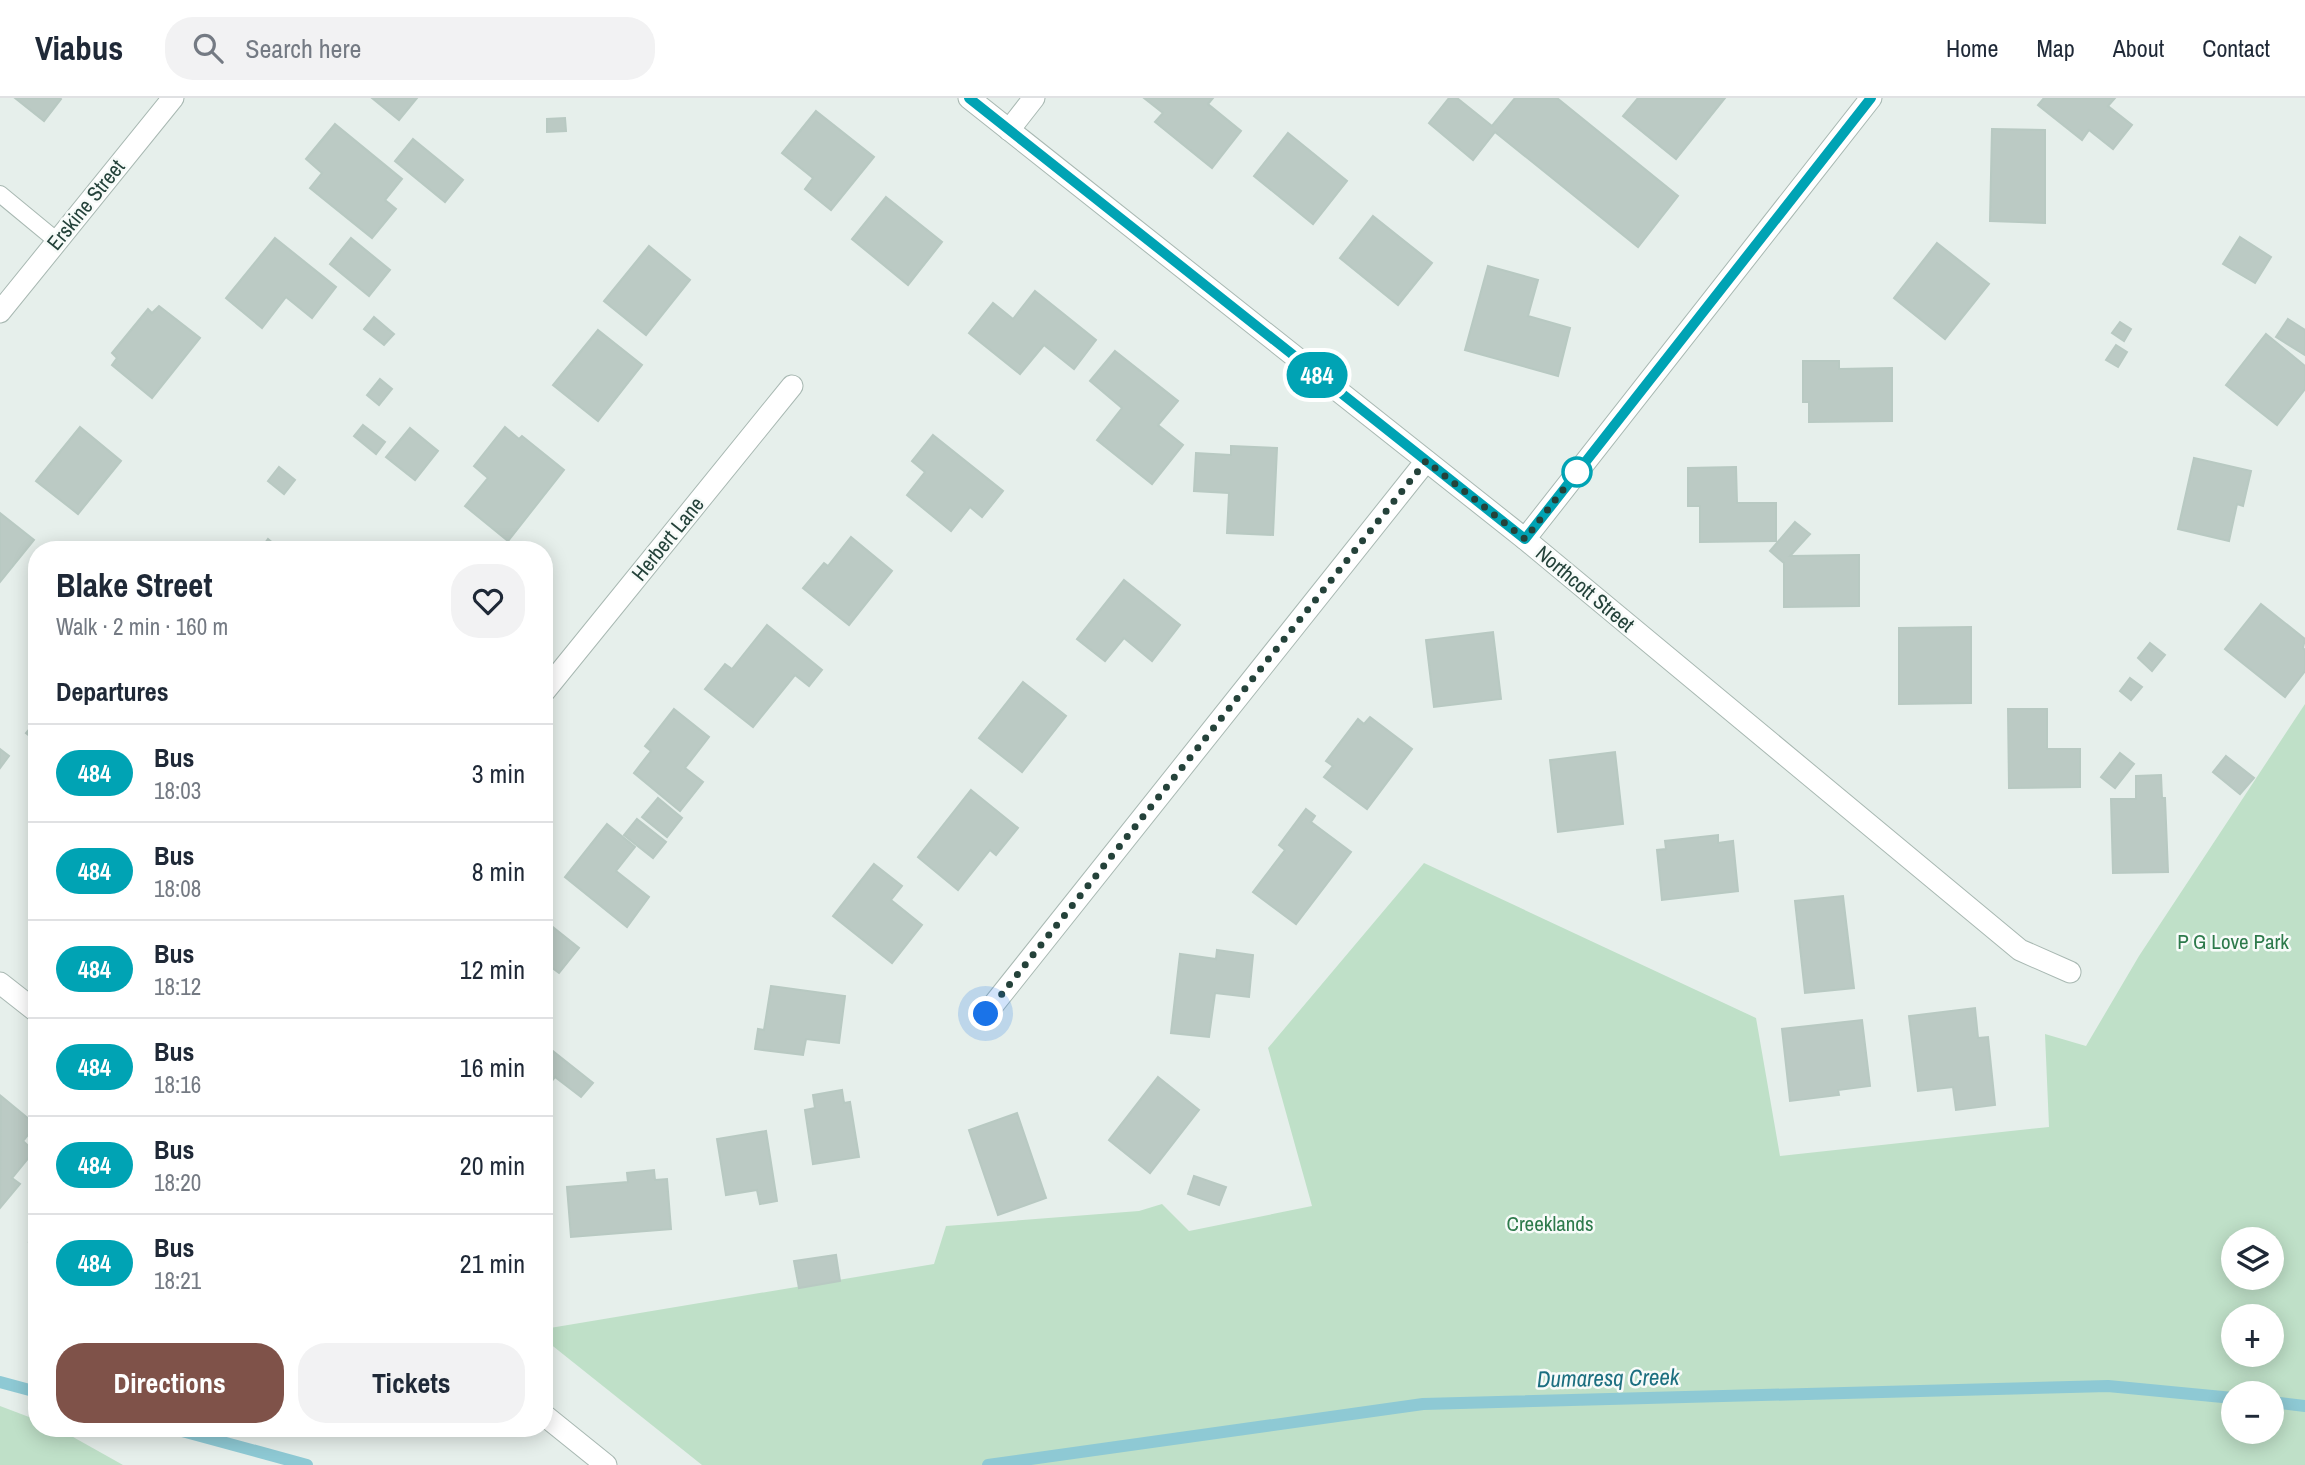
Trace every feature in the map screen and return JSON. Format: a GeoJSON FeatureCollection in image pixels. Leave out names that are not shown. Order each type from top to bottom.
{"type":"FeatureCollection","features":[{"type":"Feature","properties":{"kind":"street","name":"Erskine Street"},"geometry":{"type":"LineString","coordinates":[[0,312],[173,98]]}},
{"type":"Feature","properties":{"kind":"street","name":"Northcott Street"},"geometry":{"type":"LineString","coordinates":[[969,98],[1525,539],[2020,950],[2070,972]]}},
{"type":"Feature","properties":{"kind":"street"},"geometry":{"type":"LineString","coordinates":[[1009,130],[1034,98]]}},
{"type":"Feature","properties":{"kind":"street"},"geometry":{"type":"LineString","coordinates":[[1525,539],[1871,98]]}},
{"type":"Feature","properties":{"kind":"street","name":"Herbert Lane"},"geometry":{"type":"LineString","coordinates":[[553,681],[792,386]]}},
{"type":"Feature","properties":{"kind":"street"},"geometry":{"type":"LineString","coordinates":[[986,1014],[1426,461]]}},
{"type":"Feature","properties":{"kind":"street"},"geometry":{"type":"LineString","coordinates":[[0,983],[28,1005]]}},
{"type":"Feature","properties":{"kind":"street"},"geometry":{"type":"LineString","coordinates":[[553,1422],[606,1465]]}},
{"type":"Feature","properties":{"kind":"lane"},"geometry":{"type":"LineString","coordinates":[[0,194],[57,242]]}},
{"type":"Feature","properties":{"kind":"green space","name":"Creeklands"},"geometry":{"type":"Polygon","coordinates":[[[2305,704],[2305,1465],[702,1465],[553,1346],[553,1328],[934,1264],[946,1226],[1139,1211],[1162,1204],[1189,1231],[1312,1206],[1268,1048],[1424,863],[1756,1018],[1780,1156],[2049,1127],[2045,1034],[2086,1046],[2139,956],[2305,704]]]}},
{"type":"Feature","properties":{"kind":"green space"},"geometry":{"type":"Polygon","coordinates":[[[0,1406],[28,1417],[28,1437],[73,1437],[123,1465],[0,1465],[0,1406]]]}},
{"type":"Feature","properties":{"kind":"building"},"geometry":{"type":"Polygon","coordinates":[[[15,98],[60,98],[61,99],[44,121],[15,98]]]}},
{"type":"Feature","properties":{"kind":"building"},"geometry":{"type":"Polygon","coordinates":[[[372,98],[417,98],[399,120],[372,98]]]}},
{"type":"Feature","properties":{"kind":"building"},"geometry":{"type":"Polygon","coordinates":[[[1144,98],[1213,98],[1208,104],[1241,131],[1212,168],[1155,122],[1163,113],[1144,98]]]}},
{"type":"Feature","properties":{"kind":"building"},"geometry":{"type":"Polygon","coordinates":[[[1449,98],[1457,98],[1492,126],[1515,98],[1557,98],[1678,196],[1638,247],[1495,132],[1473,160],[1429,123],[1449,98]]]}},
{"type":"Feature","properties":{"kind":"building"},"geometry":{"type":"Polygon","coordinates":[[[1638,98],[1725,98],[1676,159],[1623,116],[1638,98]]]}},
{"type":"Feature","properties":{"kind":"building"},"geometry":{"type":"Polygon","coordinates":[[[2044,98],[2115,98],[2108,106],[2132,125],[2113,149],[2089,130],[2082,140],[2038,105],[2044,98]]]}},
{"type":"Feature","properties":{"kind":"building"},"geometry":{"type":"Polygon","coordinates":[[[816,111],[874,157],[831,210],[805,189],[813,178],[782,153],[816,111]]]}},
{"type":"Feature","properties":{"kind":"building"},"geometry":{"type":"Polygon","coordinates":[[[565,118],[566,131],[547,132],[547,119],[565,118]]]}},
{"type":"Feature","properties":{"kind":"building"},"geometry":{"type":"Polygon","coordinates":[[[335,124],[402,179],[385,200],[396,209],[372,238],[310,188],[322,173],[306,159],[335,124]]]}},
{"type":"Feature","properties":{"kind":"building"},"geometry":{"type":"Polygon","coordinates":[[[1992,129],[2045,130],[2045,223],[1990,221],[1992,129]]]}},
{"type":"Feature","properties":{"kind":"building"},"geometry":{"type":"Polygon","coordinates":[[[1288,133],[1347,181],[1313,224],[1254,176],[1288,133]]]}},
{"type":"Feature","properties":{"kind":"building"},"geometry":{"type":"Polygon","coordinates":[[[413,139],[463,180],[445,202],[395,161],[413,139]]]}},
{"type":"Feature","properties":{"kind":"building"},"geometry":{"type":"Polygon","coordinates":[[[886,197],[942,242],[908,285],[852,239],[886,197]]]}},
{"type":"Feature","properties":{"kind":"building"},"geometry":{"type":"Polygon","coordinates":[[[1373,216],[1432,263],[1398,305],[1340,258],[1373,216]]]}},
{"type":"Feature","properties":{"kind":"building"},"geometry":{"type":"Polygon","coordinates":[[[2240,237],[2271,257],[2255,283],[2223,264],[2240,237]]]}},
{"type":"Feature","properties":{"kind":"building"},"geometry":{"type":"Polygon","coordinates":[[[275,238],[336,287],[312,318],[286,297],[262,328],[226,298],[275,238]]]}},
{"type":"Feature","properties":{"kind":"building"},"geometry":{"type":"Polygon","coordinates":[[[351,238],[390,270],[369,296],[330,264],[351,238]]]}},
{"type":"Feature","properties":{"kind":"building"},"geometry":{"type":"Polygon","coordinates":[[[1937,243],[1989,284],[1945,339],[1894,298],[1937,243]]]}},
{"type":"Feature","properties":{"kind":"building"},"geometry":{"type":"Polygon","coordinates":[[[649,246],[690,280],[646,335],[604,301],[649,246]]]}},
{"type":"Feature","properties":{"kind":"building"},"geometry":{"type":"Polygon","coordinates":[[[1488,266],[1538,280],[1528,316],[1570,328],[1558,376],[1465,350],[1488,266]]]}},
{"type":"Feature","properties":{"kind":"building"},"geometry":{"type":"Polygon","coordinates":[[[1035,291],[1096,340],[1074,369],[1044,345],[1020,374],[969,333],[993,303],[1013,319],[1035,291]]]}},
{"type":"Feature","properties":{"kind":"building"},"geometry":{"type":"Polygon","coordinates":[[[159,306],[200,338],[152,398],[112,365],[117,358],[112,353],[148,309],[152,313],[159,306]]]}},
{"type":"Feature","properties":{"kind":"building"},"geometry":{"type":"Polygon","coordinates":[[[374,317],[394,334],[384,345],[364,329],[374,317]]]}},
{"type":"Feature","properties":{"kind":"building"},"geometry":{"type":"Polygon","coordinates":[[[2288,319],[2305,330],[2305,355],[2276,337],[2288,319]]]}},
{"type":"Feature","properties":{"kind":"building"},"geometry":{"type":"Polygon","coordinates":[[[2120,322],[2131,329],[2124,341],[2112,333],[2120,322]]]}},
{"type":"Feature","properties":{"kind":"building"},"geometry":{"type":"Polygon","coordinates":[[[598,330],[642,365],[598,421],[553,385],[598,330]]]}},
{"type":"Feature","properties":{"kind":"building"},"geometry":{"type":"Polygon","coordinates":[[[2266,334],[2305,366],[2305,389],[2277,425],[2226,385],[2266,334]]]}},
{"type":"Feature","properties":{"kind":"building"},"geometry":{"type":"Polygon","coordinates":[[[2116,345],[2127,352],[2118,367],[2106,360],[2116,345]]]}},
{"type":"Feature","properties":{"kind":"building"},"geometry":{"type":"Polygon","coordinates":[[[1115,351],[1178,401],[1158,425],[1183,445],[1152,484],[1097,440],[1122,408],[1090,381],[1115,351]]]}},
{"type":"Feature","properties":{"kind":"building"},"geometry":{"type":"Polygon","coordinates":[[[1803,361],[1839,361],[1839,369],[1892,368],[1892,421],[1809,422],[1809,402],[1803,402],[1803,361]]]}},
{"type":"Feature","properties":{"kind":"building"},"geometry":{"type":"Polygon","coordinates":[[[380,379],[392,389],[379,405],[367,395],[380,379]]]}},
{"type":"Feature","properties":{"kind":"building"},"geometry":{"type":"Polygon","coordinates":[[[363,425],[385,442],[376,454],[354,436],[363,425]]]}},
{"type":"Feature","properties":{"kind":"building"},"geometry":{"type":"Polygon","coordinates":[[[80,427],[121,461],[78,514],[36,481],[80,427]]]}},
{"type":"Feature","properties":{"kind":"building"},"geometry":{"type":"Polygon","coordinates":[[[505,427],[519,439],[522,436],[564,470],[508,541],[465,506],[488,478],[474,466],[505,427]]]}},
{"type":"Feature","properties":{"kind":"building"},"geometry":{"type":"Polygon","coordinates":[[[410,428],[438,451],[415,480],[386,457],[410,428]]]}},
{"type":"Feature","properties":{"kind":"building"},"geometry":{"type":"Polygon","coordinates":[[[933,435],[1003,491],[982,517],[970,507],[951,531],[907,495],[925,472],[912,461],[933,435]]]}},
{"type":"Feature","properties":{"kind":"building"},"geometry":{"type":"Polygon","coordinates":[[[1231,446],[1277,448],[1273,535],[1227,533],[1229,493],[1194,491],[1196,453],[1231,455],[1231,446]]]}},
{"type":"Feature","properties":{"kind":"building"},"geometry":{"type":"Polygon","coordinates":[[[2194,458],[2251,471],[2243,506],[2237,504],[2229,541],[2178,529],[2194,458]]]}},
{"type":"Feature","properties":{"kind":"building"},"geometry":{"type":"Polygon","coordinates":[[[279,467],[295,480],[284,494],[268,481],[279,467]]]}},
{"type":"Feature","properties":{"kind":"building"},"geometry":{"type":"Polygon","coordinates":[[[1736,467],[1737,503],[1776,503],[1776,541],[1700,542],[1700,506],[1688,506],[1688,468],[1736,467]]]}},
{"type":"Feature","properties":{"kind":"building"},"geometry":{"type":"Polygon","coordinates":[[[0,513],[34,540],[28,541],[28,547],[0,582],[0,513]]]}},
{"type":"Feature","properties":{"kind":"building"},"geometry":{"type":"Polygon","coordinates":[[[1795,522],[1810,534],[1790,556],[1859,555],[1859,606],[1784,607],[1784,563],[1770,551],[1795,522]]]}},
{"type":"Feature","properties":{"kind":"building"},"geometry":{"type":"Polygon","coordinates":[[[851,537],[892,571],[849,625],[803,588],[824,563],[828,566],[851,537]]]}},
{"type":"Feature","properties":{"kind":"building"},"geometry":{"type":"Polygon","coordinates":[[[1124,580],[1180,625],[1152,661],[1124,638],[1105,661],[1077,639],[1124,580]]]}},
{"type":"Feature","properties":{"kind":"building"},"geometry":{"type":"Polygon","coordinates":[[[2261,604],[2305,639],[2305,671],[2285,697],[2225,649],[2261,604]]]}},
{"type":"Feature","properties":{"kind":"building"},"geometry":{"type":"Polygon","coordinates":[[[767,625],[822,670],[809,686],[795,675],[753,727],[705,689],[725,664],[732,669],[767,625]]]}},
{"type":"Feature","properties":{"kind":"building"},"geometry":{"type":"Polygon","coordinates":[[[1971,627],[1971,703],[1899,704],[1899,628],[1971,627]]]}},
{"type":"Feature","properties":{"kind":"building"},"geometry":{"type":"Polygon","coordinates":[[[1493,632],[1501,699],[1434,707],[1426,640],[1493,632]]]}},
{"type":"Feature","properties":{"kind":"building"},"geometry":{"type":"Polygon","coordinates":[[[2150,643],[2165,655],[2152,671],[2138,658],[2150,643]]]}},
{"type":"Feature","properties":{"kind":"building"},"geometry":{"type":"Polygon","coordinates":[[[2130,678],[2142,687],[2131,700],[2120,691],[2130,678]]]}},
{"type":"Feature","properties":{"kind":"building"},"geometry":{"type":"Polygon","coordinates":[[[1023,682],[1066,716],[1022,772],[979,738],[1023,682]]]}},
{"type":"Feature","properties":{"kind":"building"},"geometry":{"type":"Polygon","coordinates":[[[674,709],[709,737],[685,768],[703,782],[680,811],[634,773],[651,751],[645,746],[674,709]]]}},
{"type":"Feature","properties":{"kind":"building"},"geometry":{"type":"Polygon","coordinates":[[[2008,709],[2047,709],[2047,749],[2080,749],[2080,787],[2009,788],[2008,709]]]}},
{"type":"Feature","properties":{"kind":"building"},"geometry":{"type":"Polygon","coordinates":[[[1370,717],[1412,749],[1367,809],[1324,777],[1333,766],[1326,761],[1358,719],[1364,724],[1370,717]]]}},
{"type":"Feature","properties":{"kind":"building"},"geometry":{"type":"Polygon","coordinates":[[[0,749],[9,756],[0,768],[0,749]]]}},
{"type":"Feature","properties":{"kind":"building"},"geometry":{"type":"Polygon","coordinates":[[[1615,752],[1623,824],[1558,832],[1550,760],[1615,752]]]}},
{"type":"Feature","properties":{"kind":"building"},"geometry":{"type":"Polygon","coordinates":[[[2120,753],[2134,764],[2115,788],[2101,777],[2120,753]]]}},
{"type":"Feature","properties":{"kind":"building"},"geometry":{"type":"Polygon","coordinates":[[[2226,756],[2254,778],[2240,794],[2213,772],[2226,756]]]}},
{"type":"Feature","properties":{"kind":"building"},"geometry":{"type":"Polygon","coordinates":[[[2161,775],[2162,798],[2165,798],[2168,872],[2113,873],[2111,799],[2136,799],[2136,776],[2161,775]]]}},
{"type":"Feature","properties":{"kind":"building"},"geometry":{"type":"Polygon","coordinates":[[[971,790],[1018,828],[996,855],[990,850],[958,890],[918,857],[971,790]]]}},
{"type":"Feature","properties":{"kind":"building"},"geometry":{"type":"Polygon","coordinates":[[[658,798],[682,818],[667,837],[642,817],[658,798]]]}},
{"type":"Feature","properties":{"kind":"building"},"geometry":{"type":"Polygon","coordinates":[[[1306,809],[1315,816],[1311,822],[1351,852],[1296,924],[1253,892],[1285,850],[1279,845],[1306,809]]]}},
{"type":"Feature","properties":{"kind":"building"},"geometry":{"type":"Polygon","coordinates":[[[637,819],[666,842],[653,858],[624,835],[637,819]]]}},
{"type":"Feature","properties":{"kind":"building"},"geometry":{"type":"Polygon","coordinates":[[[607,824],[635,847],[616,871],[649,897],[627,927],[565,877],[607,824]]]}},
{"type":"Feature","properties":{"kind":"building"},"geometry":{"type":"Polygon","coordinates":[[[1718,835],[1718,843],[1733,841],[1738,891],[1662,900],[1657,850],[1666,849],[1665,841],[1718,835]]]}},
{"type":"Feature","properties":{"kind":"building"},"geometry":{"type":"Polygon","coordinates":[[[874,864],[902,886],[891,900],[922,925],[892,963],[833,916],[874,864]]]}},
{"type":"Feature","properties":{"kind":"building"},"geometry":{"type":"Polygon","coordinates":[[[1843,896],[1854,988],[1805,993],[1795,901],[1843,896]]]}},
{"type":"Feature","properties":{"kind":"building"},"geometry":{"type":"Polygon","coordinates":[[[553,927],[579,948],[559,973],[553,969],[553,927]]]}},
{"type":"Feature","properties":{"kind":"building"},"geometry":{"type":"Polygon","coordinates":[[[1217,950],[1253,955],[1249,997],[1215,993],[1209,1037],[1171,1033],[1180,954],[1216,959],[1217,950]]]}},
{"type":"Feature","properties":{"kind":"building"},"geometry":{"type":"Polygon","coordinates":[[[771,986],[845,996],[839,1043],[806,1039],[803,1055],[755,1049],[758,1029],[764,1030],[771,986]]]}},
{"type":"Feature","properties":{"kind":"building"},"geometry":{"type":"Polygon","coordinates":[[[1975,1008],[1978,1038],[1988,1037],[1995,1105],[1956,1110],[1953,1087],[1918,1091],[1909,1016],[1975,1008]]]}},
{"type":"Feature","properties":{"kind":"building"},"geometry":{"type":"Polygon","coordinates":[[[1862,1020],[1870,1086],[1838,1090],[1839,1095],[1790,1101],[1782,1029],[1862,1020]]]}},
{"type":"Feature","properties":{"kind":"building"},"geometry":{"type":"Polygon","coordinates":[[[553,1051],[593,1083],[581,1097],[555,1077],[553,1079],[553,1051]]]}},
{"type":"Feature","properties":{"kind":"building"},"geometry":{"type":"Polygon","coordinates":[[[1158,1077],[1199,1110],[1150,1173],[1109,1140],[1158,1077]]]}},
{"type":"Feature","properties":{"kind":"building"},"geometry":{"type":"Polygon","coordinates":[[[842,1090],[844,1103],[850,1102],[859,1157],[813,1164],[805,1110],[815,1108],[813,1095],[842,1090]]]}},
{"type":"Feature","properties":{"kind":"building"},"geometry":{"type":"Polygon","coordinates":[[[1,1096],[28,1118],[28,1135],[23,1141],[28,1146],[28,1158],[12,1178],[20,1184],[0,1208],[1,1096]]]}},
{"type":"Feature","properties":{"kind":"building"},"geometry":{"type":"Polygon","coordinates":[[[1017,1113],[1046,1198],[998,1215],[969,1130],[1017,1113]]]}},
{"type":"Feature","properties":{"kind":"building"},"geometry":{"type":"Polygon","coordinates":[[[766,1131],[777,1201],[760,1204],[757,1190],[726,1195],[717,1139],[766,1131]]]}},
{"type":"Feature","properties":{"kind":"building"},"geometry":{"type":"Polygon","coordinates":[[[654,1170],[655,1180],[667,1179],[671,1229],[571,1237],[567,1187],[628,1182],[627,1173],[654,1170]]]}},
{"type":"Feature","properties":{"kind":"building"},"geometry":{"type":"Polygon","coordinates":[[[1194,1176],[1226,1187],[1219,1205],[1188,1194],[1194,1176]]]}},
{"type":"Feature","properties":{"kind":"building"},"geometry":{"type":"Polygon","coordinates":[[[836,1255],[840,1281],[799,1288],[794,1261],[836,1255]]]}},
{"type":"Feature","properties":{"kind":"waterway","name":"Dumaresq Creek"},"geometry":{"type":"LineString","coordinates":[[0,1382],[28,1390]]}},
{"type":"Feature","properties":{"kind":"waterway","name":"Dumaresq Creek"},"geometry":{"type":"LineString","coordinates":[[988,1465],[1423,1404],[2108,1386],[2221,1397]]}},
{"type":"Feature","properties":{"kind":"waterway","name":"Dumaresq Creek"},"geometry":{"type":"LineString","coordinates":[[2284,1403],[2305,1406]]}},
{"type":"Feature","properties":{"kind":"waterway","name":"Dumaresq Creek"},"geometry":{"type":"LineString","coordinates":[[204,1437],[307,1465]]}},
{"type":"Feature","properties":{"kind":"bus line","name":"484"},"geometry":{"type":"LineString","coordinates":[[969,98],[1525,539],[1871,98]]}},
{"type":"Feature","properties":{"kind":"route"},"geometry":{"type":"LineString","coordinates":[[986,1014],[1426,461],[1525,539],[1577,472]]}},
{"type":"Feature","properties":{"kind":"park label","name":"P G Love Park"},"geometry":{"type":"Point","coordinates":[2233,942]}}]}
